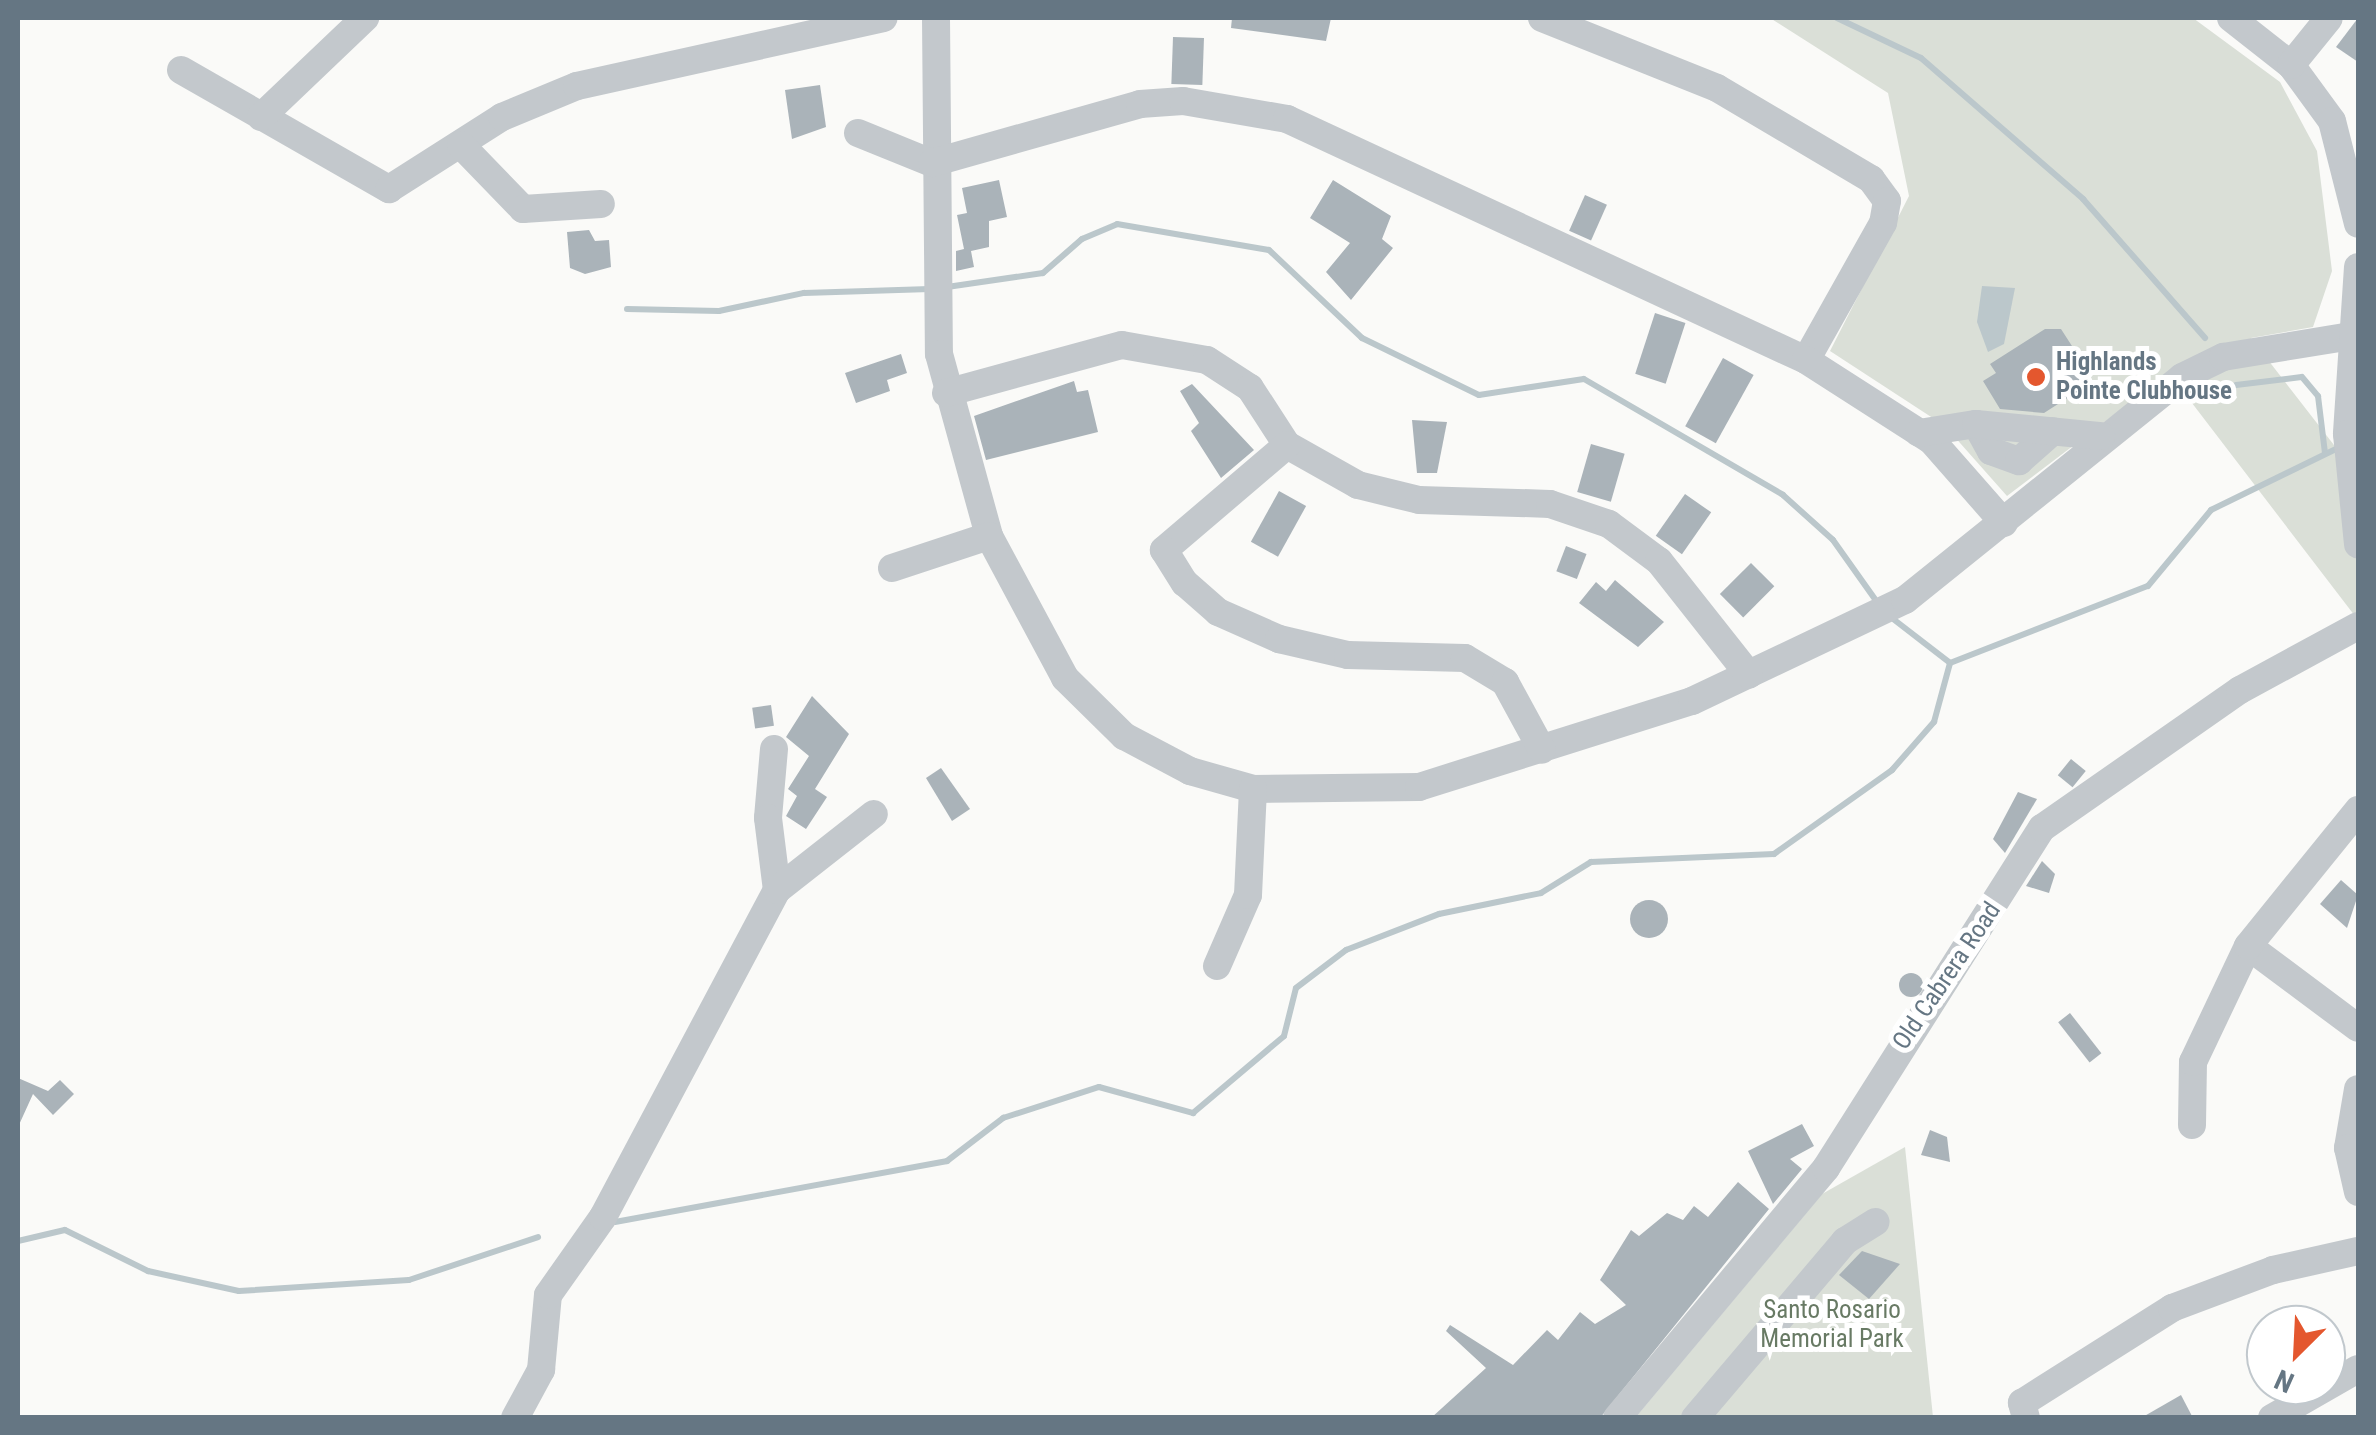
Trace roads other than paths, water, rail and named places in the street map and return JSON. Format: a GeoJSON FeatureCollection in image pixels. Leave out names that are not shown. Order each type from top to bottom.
{"type":"FeatureCollection","features":[{"type":"Feature","properties":{"kind":"street"},"geometry":{"type":"LineString","coordinates":[[261,117],[365,18]]}},
{"type":"Feature","properties":{"kind":"street"},"geometry":{"type":"LineString","coordinates":[[181,70],[390,189],[502,116],[577,86],[884,18]]}},
{"type":"Feature","properties":{"kind":"street"},"geometry":{"type":"LineString","coordinates":[[936,18],[932,162],[946,393],[989,536],[1065,678],[1124,736],[1190,771],[1253,789],[1419,787],[1542,750],[1749,675],[1905,600],[2004,522],[2102,436],[2223,357],[2353,335]]}},
{"type":"Feature","properties":{"kind":"street"},"geometry":{"type":"LineString","coordinates":[[1542,18],[1717,88],[1871,179],[1887,201],[1884,223],[1806,360]]}},
{"type":"Feature","properties":{"kind":"street"},"geometry":{"type":"LineString","coordinates":[[2231,18],[2291,65],[2332,121],[2358,224]]}},
{"type":"Feature","properties":{"kind":"street"},"geometry":{"type":"LineString","coordinates":[[2291,65],[2329,18]]}},
{"type":"Feature","properties":{"kind":"street"},"geometry":{"type":"LineString","coordinates":[[858,133],[932,162],[1140,104],[1183,101],[1286,118],[1806,360],[1919,432],[2004,522]]}},
{"type":"Feature","properties":{"kind":"street"},"geometry":{"type":"LineString","coordinates":[[462,145],[523,209],[602,204]]}},
{"type":"Feature","properties":{"kind":"street"},"geometry":{"type":"LineString","coordinates":[[2358,267],[2348,512],[2358,544]]}},
{"type":"Feature","properties":{"kind":"street"},"geometry":{"type":"LineString","coordinates":[[946,393],[1122,345],[1165,346],[1250,388],[1287,445],[1358,484],[1404,496],[1550,504],[1608,524],[1659,561],[1749,675]]}},
{"type":"Feature","properties":{"kind":"street"},"geometry":{"type":"LineString","coordinates":[[1919,432],[1976,424],[2102,436]]}},
{"type":"Feature","properties":{"kind":"street"},"geometry":{"type":"LineString","coordinates":[[1287,445],[1164,550],[1186,583],[1218,612],[1279,639],[1348,655],[1464,658],[1505,682],[1542,750]]}},
{"type":"Feature","properties":{"kind":"street"},"geometry":{"type":"LineString","coordinates":[[892,568],[989,536]]}},
{"type":"Feature","properties":{"kind":"street","name":"Old Cabrera Road"},"geometry":{"type":"LineString","coordinates":[[1617,1418],[1826,1168],[2042,828],[2209,709],[2358,626]]}},
{"type":"Feature","properties":{"kind":"street"},"geometry":{"type":"LineString","coordinates":[[774,749],[768,818],[777,890]]}},
{"type":"Feature","properties":{"kind":"street"},"geometry":{"type":"LineString","coordinates":[[1216,966],[1248,895],[1253,789]]}},
{"type":"Feature","properties":{"kind":"street"},"geometry":{"type":"LineString","coordinates":[[2192,1125],[2193,1062],[2248,946],[2358,810]]}},
{"type":"Feature","properties":{"kind":"street"},"geometry":{"type":"LineString","coordinates":[[515,1418],[541,1370],[548,1296],[603,1217],[777,890],[874,814]]}},
{"type":"Feature","properties":{"kind":"street"},"geometry":{"type":"LineString","coordinates":[[2248,946],[2358,1028]]}},
{"type":"Feature","properties":{"kind":"street"},"geometry":{"type":"LineString","coordinates":[[2358,1088],[2348,1148],[2358,1192]]}},
{"type":"Feature","properties":{"kind":"street"},"geometry":{"type":"LineString","coordinates":[[1694,1418],[1845,1241],[1876,1222]]}},
{"type":"Feature","properties":{"kind":"street"},"geometry":{"type":"LineString","coordinates":[[2026,1418],[2022,1404],[2037,1392],[2172,1308],[2273,1270],[2358,1251]]}},
{"type":"Feature","properties":{"kind":"street"},"geometry":{"type":"LineString","coordinates":[[2272,1418],[2358,1369]]}},
{"type":"Feature","properties":{"kind":"waterway"},"geometry":{"type":"LineString","coordinates":[[1837,18],[1921,58],[2083,199],[2205,338]]}},
{"type":"Feature","properties":{"kind":"waterway"},"geometry":{"type":"LineString","coordinates":[[947,287],[1043,273],[1082,239],[1117,224],[1269,250],[1362,338],[1479,395],[1584,379],[1783,495],[1833,540],[1877,602]]}},
{"type":"Feature","properties":{"kind":"waterway"},"geometry":{"type":"LineString","coordinates":[[627,309],[719,311],[804,293],[930,289]]}},
{"type":"Feature","properties":{"kind":"waterway"},"geometry":{"type":"LineString","coordinates":[[2236,385],[2302,377],[2318,396],[2325,453]]}},
{"type":"Feature","properties":{"kind":"waterway"},"geometry":{"type":"LineString","coordinates":[[615,1222],[947,1161],[1003,1118],[1099,1087],[1193,1113],[1284,1036],[1296,988],[1346,950],[1439,914],[1541,893],[1591,862],[1774,854],[1892,770],[1934,722],[1950,663],[2148,586],[2211,510],[2336,449]]}},
{"type":"Feature","properties":{"kind":"waterway"},"geometry":{"type":"LineString","coordinates":[[1888,615],[1950,663]]}},
{"type":"Feature","properties":{"kind":"waterway"},"geometry":{"type":"LineString","coordinates":[[18,1241],[65,1230],[148,1271],[239,1291],[409,1280],[538,1237]]}},
{"type":"Feature","properties":{"kind":"place","name":"Highlands Pointe Clubhouse"},"geometry":{"type":"Point","coordinates":[2036,377]}},
{"type":"Feature","properties":{"kind":"park label","name":"Santo Rosario Memorial Park"},"geometry":{"type":"Point","coordinates":[1832,1326]}}]}
